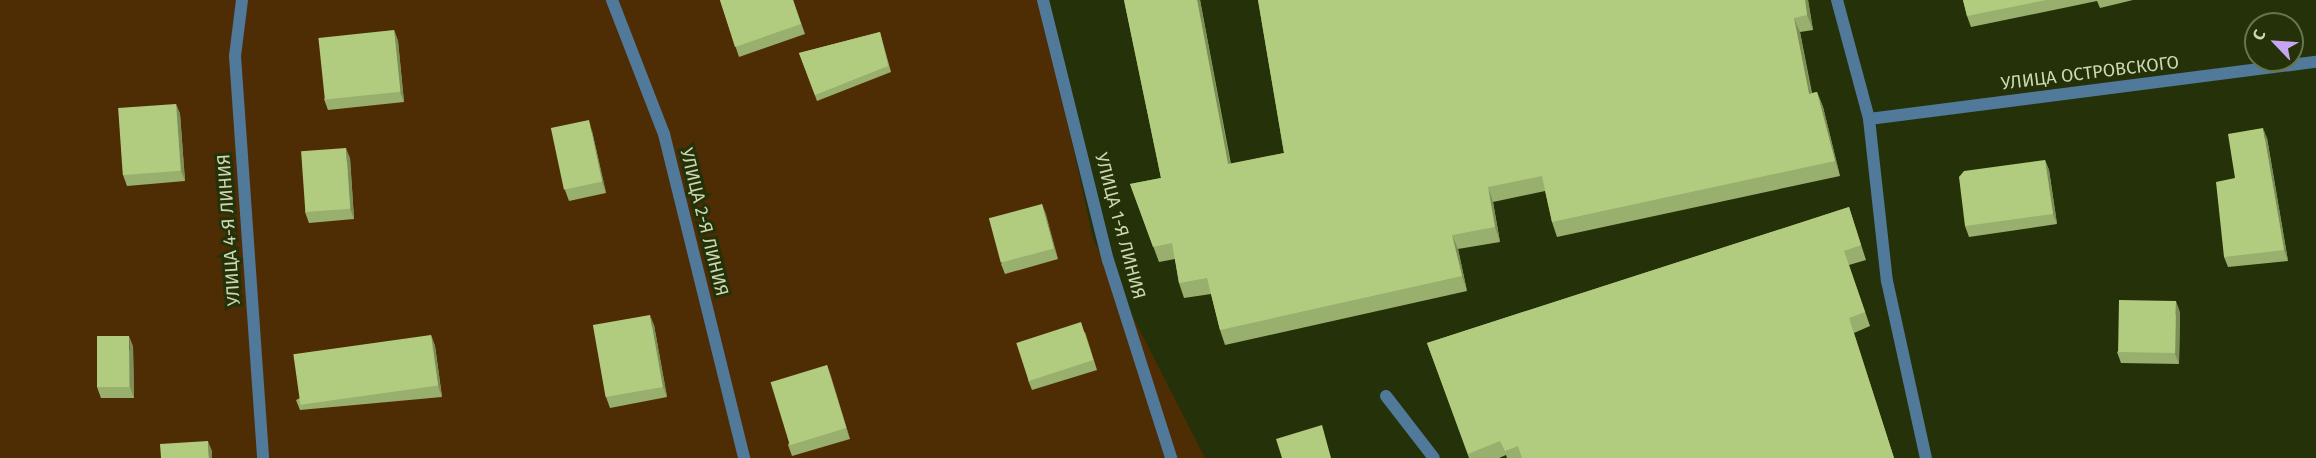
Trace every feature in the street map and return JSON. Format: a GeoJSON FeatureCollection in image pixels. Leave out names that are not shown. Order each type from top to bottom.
{"type":"FeatureCollection","features":[{"type":"Feature","properties":{"kind":"street","name":"УЛИЦА 4-Я ЛИНИЯ"},"geometry":{"type":"LineString","coordinates":[[242,0],[235,56],[263,458]]}},
{"type":"Feature","properties":{"kind":"street","name":"УЛИЦА 2-Я ЛИНИЯ"},"geometry":{"type":"LineString","coordinates":[[612,0],[664,134],[744,458]]}},
{"type":"Feature","properties":{"kind":"street","name":"УЛИЦА 1-Я ЛИНИЯ"},"geometry":{"type":"LineString","coordinates":[[1043,0],[1108,260],[1171,458]]}},
{"type":"Feature","properties":{"kind":"street"},"geometry":{"type":"LineString","coordinates":[[1836,0],[1869,119],[1887,281],[1926,458]]}},
{"type":"Feature","properties":{"kind":"street","name":"УЛИЦА ОСТРОВСКОГО"},"geometry":{"type":"LineString","coordinates":[[1869,119],[2316,62]]}},
{"type":"Feature","properties":{"kind":"street"},"geometry":{"type":"LineString","coordinates":[[1386,396],[1434,458]]}},
{"type":"Feature","properties":{"kind":"shaded area"},"geometry":{"type":"Polygon","coordinates":[[[0,0],[1041,0],[1093,239],[1205,458],[0,458],[0,0]]]}},
{"type":"Feature","properties":{"kind":"building"},"geometry":{"type":"Polygon","coordinates":[[[720,0],[793,0],[801,24],[735,47],[720,0]]]}},
{"type":"Feature","properties":{"kind":"building"},"geometry":{"type":"Polygon","coordinates":[[[1124,0],[1197,0],[1228,164],[1284,153],[1258,0],[1805,0],[1807,15],[1794,18],[1809,94],[1817,92],[1835,161],[1552,222],[1542,176],[1488,187],[1495,227],[1452,235],[1462,276],[1220,330],[1207,278],[1179,283],[1172,243],[1153,247],[1130,184],[1161,178],[1124,0]]]}},
{"type":"Feature","properties":{"kind":"building"},"geometry":{"type":"Polygon","coordinates":[[[1963,0],[2046,0],[1967,16],[1963,0]]]}},
{"type":"Feature","properties":{"kind":"building"},"geometry":{"type":"Polygon","coordinates":[[[394,30],[400,92],[325,100],[318,38],[394,30]]]}},
{"type":"Feature","properties":{"kind":"building"},"geometry":{"type":"Polygon","coordinates":[[[880,32],[888,66],[815,95],[799,53],[880,32]]]}},
{"type":"Feature","properties":{"kind":"building"},"geometry":{"type":"Polygon","coordinates":[[[176,104],[181,171],[123,175],[118,108],[176,104]]]}},
{"type":"Feature","properties":{"kind":"building"},"geometry":{"type":"Polygon","coordinates":[[[589,120],[602,182],[564,190],[551,128],[589,120]]]}},
{"type":"Feature","properties":{"kind":"building"},"geometry":{"type":"Polygon","coordinates":[[[2263,128],[2284,250],[2224,257],[2216,182],[2235,178],[2228,134],[2263,128]]]}},
{"type":"Feature","properties":{"kind":"building"},"geometry":{"type":"Polygon","coordinates":[[[346,148],[350,209],[305,212],[301,151],[346,148]]]}},
{"type":"Feature","properties":{"kind":"building"},"geometry":{"type":"Polygon","coordinates":[[[2045,160],[2053,214],[1965,226],[1959,177],[1964,171],[2045,160]]]}},
{"type":"Feature","properties":{"kind":"building"},"geometry":{"type":"Polygon","coordinates":[[[1042,204],[1054,248],[1001,263],[989,218],[1042,204]]]}},
{"type":"Feature","properties":{"kind":"building"},"geometry":{"type":"Polygon","coordinates":[[[1849,207],[1861,245],[1844,251],[1865,312],[1849,318],[1894,458],[1522,458],[1518,446],[1505,451],[1500,441],[1468,454],[1427,343],[1849,207]]]}},
{"type":"Feature","properties":{"kind":"building"},"geometry":{"type":"Polygon","coordinates":[[[2119,300],[2176,301],[2175,353],[2118,352],[2119,300]]]}},
{"type":"Feature","properties":{"kind":"building"},"geometry":{"type":"Polygon","coordinates":[[[650,315],[663,387],[606,397],[593,325],[650,315]]]}},
{"type":"Feature","properties":{"kind":"building"},"geometry":{"type":"Polygon","coordinates":[[[1081,322],[1093,360],[1029,381],[1016,343],[1081,322]]]}},
{"type":"Feature","properties":{"kind":"building"},"geometry":{"type":"Polygon","coordinates":[[[431,335],[438,386],[300,405],[293,354],[431,335]]]}},
{"type":"Feature","properties":{"kind":"building"},"geometry":{"type":"Polygon","coordinates":[[[97,336],[129,336],[129,387],[97,387],[97,336]]]}},
{"type":"Feature","properties":{"kind":"building"},"geometry":{"type":"Polygon","coordinates":[[[827,365],[846,428],[790,445],[771,382],[827,365]]]}},
{"type":"Feature","properties":{"kind":"building"},"geometry":{"type":"Polygon","coordinates":[[[1322,425],[1331,458],[1282,458],[1276,439],[1322,425]]]}},
{"type":"Feature","properties":{"kind":"building"},"geometry":{"type":"Polygon","coordinates":[[[208,441],[209,458],[161,458],[160,444],[208,441]]]}}]}
